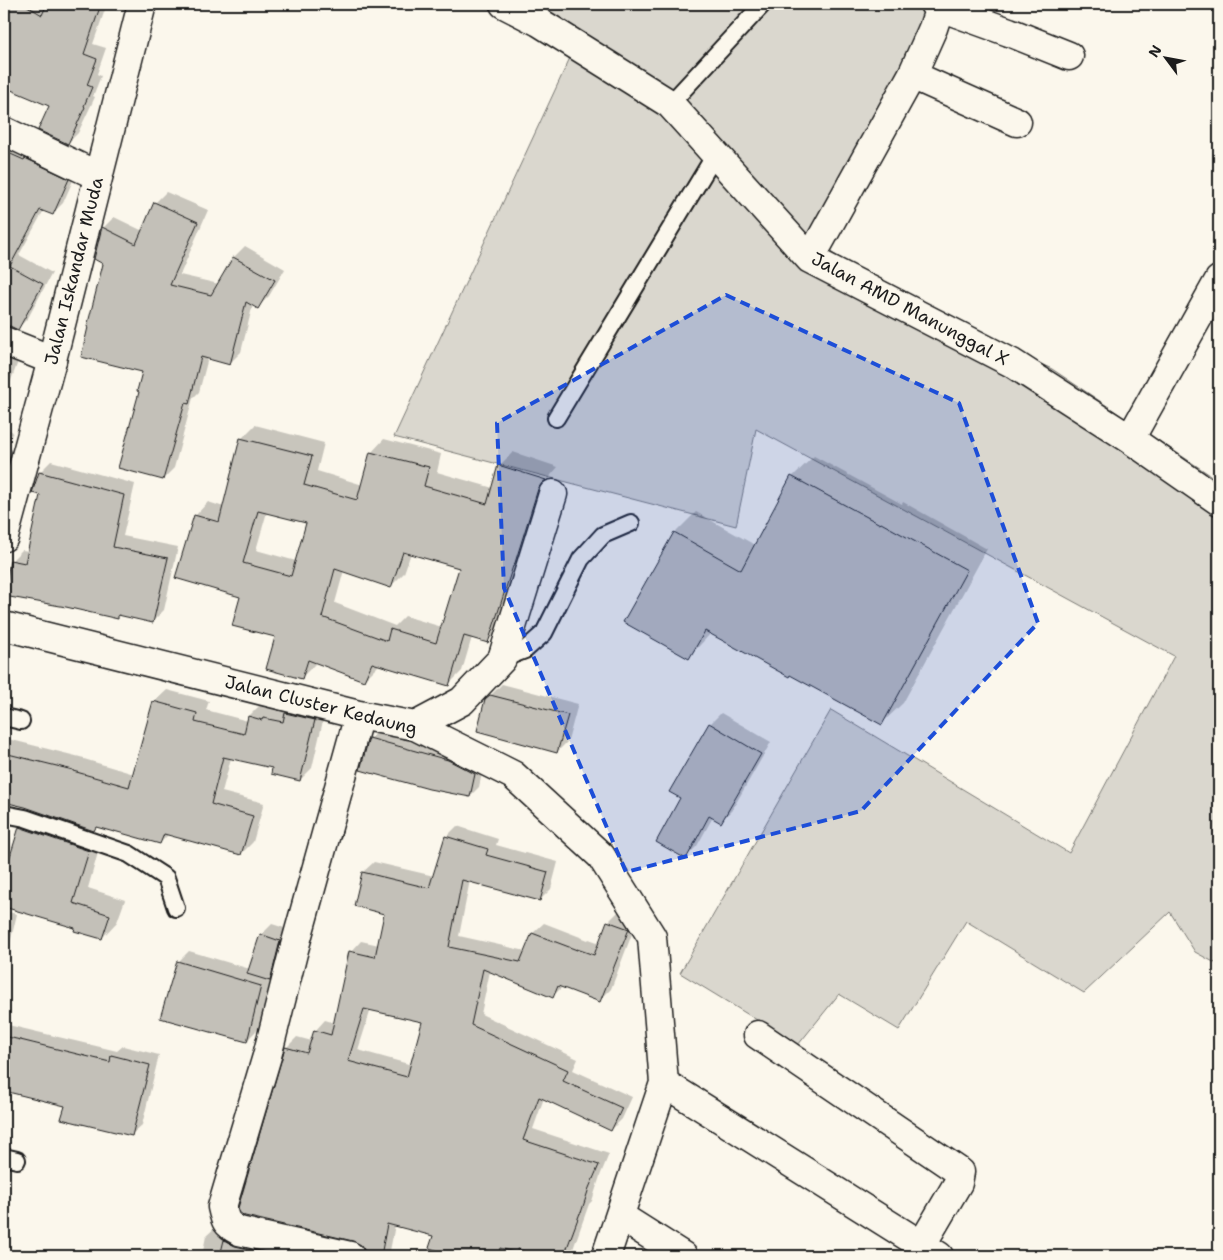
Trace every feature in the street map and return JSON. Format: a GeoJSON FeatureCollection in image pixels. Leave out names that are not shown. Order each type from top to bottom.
{"type":"FeatureCollection","features":[{"type":"Feature","properties":{"kind":"street","name":"Jalan Iskandar Muda"},"geometry":{"type":"LineString","coordinates":[[4,537],[52,360],[142,4]]}},
{"type":"Feature","properties":{"kind":"street","name":"Jalan AMD Manunggal X"},"geometry":{"type":"LineString","coordinates":[[504,4],[539,22],[670,104],[810,259],[1012,363],[1130,439],[1219,501]]}},
{"type":"Feature","properties":{"kind":"street"},"geometry":{"type":"LineString","coordinates":[[810,259],[912,74],[933,28],[937,5],[1069,56]]}},
{"type":"Feature","properties":{"kind":"street"},"geometry":{"type":"LineString","coordinates":[[912,74],[1017,122]]}},
{"type":"Feature","properties":{"kind":"street"},"geometry":{"type":"LineString","coordinates":[[4,131],[98,176]]}},
{"type":"Feature","properties":{"kind":"street"},"geometry":{"type":"LineString","coordinates":[[1130,439],[1219,280]]}},
{"type":"Feature","properties":{"kind":"street"},"geometry":{"type":"LineString","coordinates":[[4,341],[52,360]]}},
{"type":"Feature","properties":{"kind":"street"},"geometry":{"type":"LineString","coordinates":[[415,726],[462,701],[502,659],[553,494]]}},
{"type":"Feature","properties":{"kind":"street","name":"Jalan Cluster Kedaung"},"geometry":{"type":"LineString","coordinates":[[4,626],[359,715],[415,726],[513,775],[601,856],[652,937],[664,1083]]}},
{"type":"Feature","properties":{"kind":"street"},"geometry":{"type":"LineString","coordinates":[[350,1256],[239,1231],[230,1226],[225,1220],[222,1207],[267,1056],[293,953],[359,715]]}},
{"type":"Feature","properties":{"kind":"street"},"geometry":{"type":"LineString","coordinates":[[606,1256],[664,1083],[930,1251],[958,1183],[960,1172],[758,1035]]}},
{"type":"Feature","properties":{"kind":"street"},"geometry":{"type":"LineString","coordinates":[[620,1216],[683,1256]]}},
{"type":"Feature","properties":{"kind":"lane"},"geometry":{"type":"LineString","coordinates":[[670,104],[762,5]]}},
{"type":"Feature","properties":{"kind":"lane"},"geometry":{"type":"LineString","coordinates":[[556,418],[715,154]]}},
{"type":"Feature","properties":{"kind":"lane"},"geometry":{"type":"LineString","coordinates":[[502,659],[525,650],[544,633],[581,559],[603,535],[631,522]]}},
{"type":"Feature","properties":{"kind":"lane"},"geometry":{"type":"LineString","coordinates":[[4,717],[22,721]]}},
{"type":"Feature","properties":{"kind":"lane"},"geometry":{"type":"LineString","coordinates":[[4,814],[25,818],[129,854],[166,878],[176,908]]}},
{"type":"Feature","properties":{"kind":"highlighted area"},"geometry":{"type":"Polygon","coordinates":[[[726,295],[959,403],[1038,623],[861,811],[626,872],[504,588],[497,423],[726,295]]]}},
{"type":"Feature","properties":{"kind":"shaded area"},"geometry":{"type":"Polygon","coordinates":[[[492,4],[921,4],[937,10],[819,245],[937,317],[1052,369],[1219,481],[1219,965],[1195,952],[1170,912],[1084,993],[966,921],[899,1030],[839,994],[798,1045],[680,973],[831,710],[1069,853],[1174,656],[756,429],[736,526],[394,437],[575,47],[492,4]]]}},
{"type":"Feature","properties":{"kind":"building"},"geometry":{"type":"Polygon","coordinates":[[[4,4],[24,4],[42,15],[47,4],[101,4],[84,54],[97,59],[87,85],[92,87],[68,144],[38,130],[49,106],[4,87],[4,4]]]}},
{"type":"Feature","properties":{"kind":"building"},"geometry":{"type":"Polygon","coordinates":[[[4,151],[24,160],[25,158],[69,179],[53,215],[40,210],[10,266],[43,284],[18,330],[10,326],[4,326],[4,151]]]}},
{"type":"Feature","properties":{"kind":"building"},"geometry":{"type":"Polygon","coordinates":[[[154,202],[198,222],[170,285],[211,295],[233,257],[275,280],[258,309],[246,302],[230,365],[201,357],[189,404],[185,403],[163,480],[118,468],[139,392],[137,391],[142,372],[81,357],[103,264],[94,259],[102,227],[136,244],[154,202]]]}},
{"type":"Feature","properties":{"kind":"building"},"geometry":{"type":"Polygon","coordinates":[[[240,438],[312,456],[304,485],[357,500],[370,452],[429,467],[424,486],[487,504],[498,465],[546,480],[538,489],[488,643],[464,636],[449,686],[372,663],[364,681],[308,660],[302,679],[266,669],[275,637],[232,626],[240,597],[175,578],[194,515],[219,522],[240,438]],[[258,511],[243,563],[291,576],[306,523],[258,511]],[[403,552],[391,588],[335,569],[322,617],[387,641],[390,629],[436,643],[459,568],[403,552]]]}},
{"type":"Feature","properties":{"kind":"building"},"geometry":{"type":"Polygon","coordinates":[[[39,472],[124,495],[113,547],[168,558],[153,623],[118,615],[118,619],[4,596],[10,560],[25,563],[40,495],[32,493],[39,472]]]}},
{"type":"Feature","properties":{"kind":"building"},"geometry":{"type":"Polygon","coordinates":[[[791,476],[967,570],[882,725],[705,631],[689,659],[623,622],[674,532],[741,570],[791,476]]]}},
{"type":"Feature","properties":{"kind":"building"},"geometry":{"type":"Polygon","coordinates":[[[490,695],[568,715],[557,753],[477,731],[485,699],[490,695]]]}},
{"type":"Feature","properties":{"kind":"building"},"geometry":{"type":"Polygon","coordinates":[[[153,701],[197,713],[195,722],[244,734],[248,716],[262,720],[263,718],[283,722],[285,713],[315,720],[300,781],[271,774],[272,768],[223,757],[211,804],[253,816],[241,855],[164,834],[160,844],[96,827],[94,831],[25,807],[4,802],[4,753],[73,770],[129,787],[153,701]]]}},
{"type":"Feature","properties":{"kind":"building"},"geometry":{"type":"Polygon","coordinates":[[[709,723],[761,754],[721,823],[709,816],[686,859],[656,842],[680,798],[669,792],[709,723]]]}},
{"type":"Feature","properties":{"kind":"building"},"geometry":{"type":"Polygon","coordinates":[[[369,738],[448,760],[475,774],[470,797],[429,789],[360,770],[369,738]]]}},
{"type":"Feature","properties":{"kind":"building"},"geometry":{"type":"Polygon","coordinates":[[[19,827],[89,851],[73,903],[110,915],[102,939],[74,931],[75,928],[4,907],[4,876],[19,827]]]}},
{"type":"Feature","properties":{"kind":"building"},"geometry":{"type":"Polygon","coordinates":[[[445,836],[488,849],[486,855],[548,872],[540,901],[462,880],[449,947],[520,962],[532,933],[594,955],[607,921],[629,929],[600,1002],[558,986],[553,998],[483,969],[471,1025],[568,1070],[563,1081],[622,1108],[611,1131],[539,1097],[523,1140],[599,1165],[564,1256],[539,1256],[518,1249],[517,1253],[500,1248],[498,1256],[457,1256],[429,1248],[433,1236],[387,1224],[381,1256],[365,1256],[365,1251],[361,1245],[353,1241],[245,1216],[239,1211],[238,1208],[285,1047],[307,1053],[314,1030],[331,1035],[349,951],[375,957],[384,914],[354,906],[362,872],[429,888],[445,836]],[[364,1009],[348,1061],[407,1077],[422,1022],[364,1009]]]}},
{"type":"Feature","properties":{"kind":"building"},"geometry":{"type":"Polygon","coordinates":[[[260,934],[280,941],[270,981],[247,974],[260,934]]]}},
{"type":"Feature","properties":{"kind":"building"},"geometry":{"type":"Polygon","coordinates":[[[177,961],[261,986],[247,1042],[160,1018],[177,961]]]}},
{"type":"Feature","properties":{"kind":"building"},"geometry":{"type":"Polygon","coordinates":[[[4,1036],[110,1062],[111,1055],[150,1065],[132,1136],[61,1119],[65,1106],[4,1091],[4,1036]]]}},
{"type":"Feature","properties":{"kind":"building"},"geometry":{"type":"Polygon","coordinates":[[[224,1240],[235,1246],[280,1256],[220,1256],[224,1240]]]}}]}
